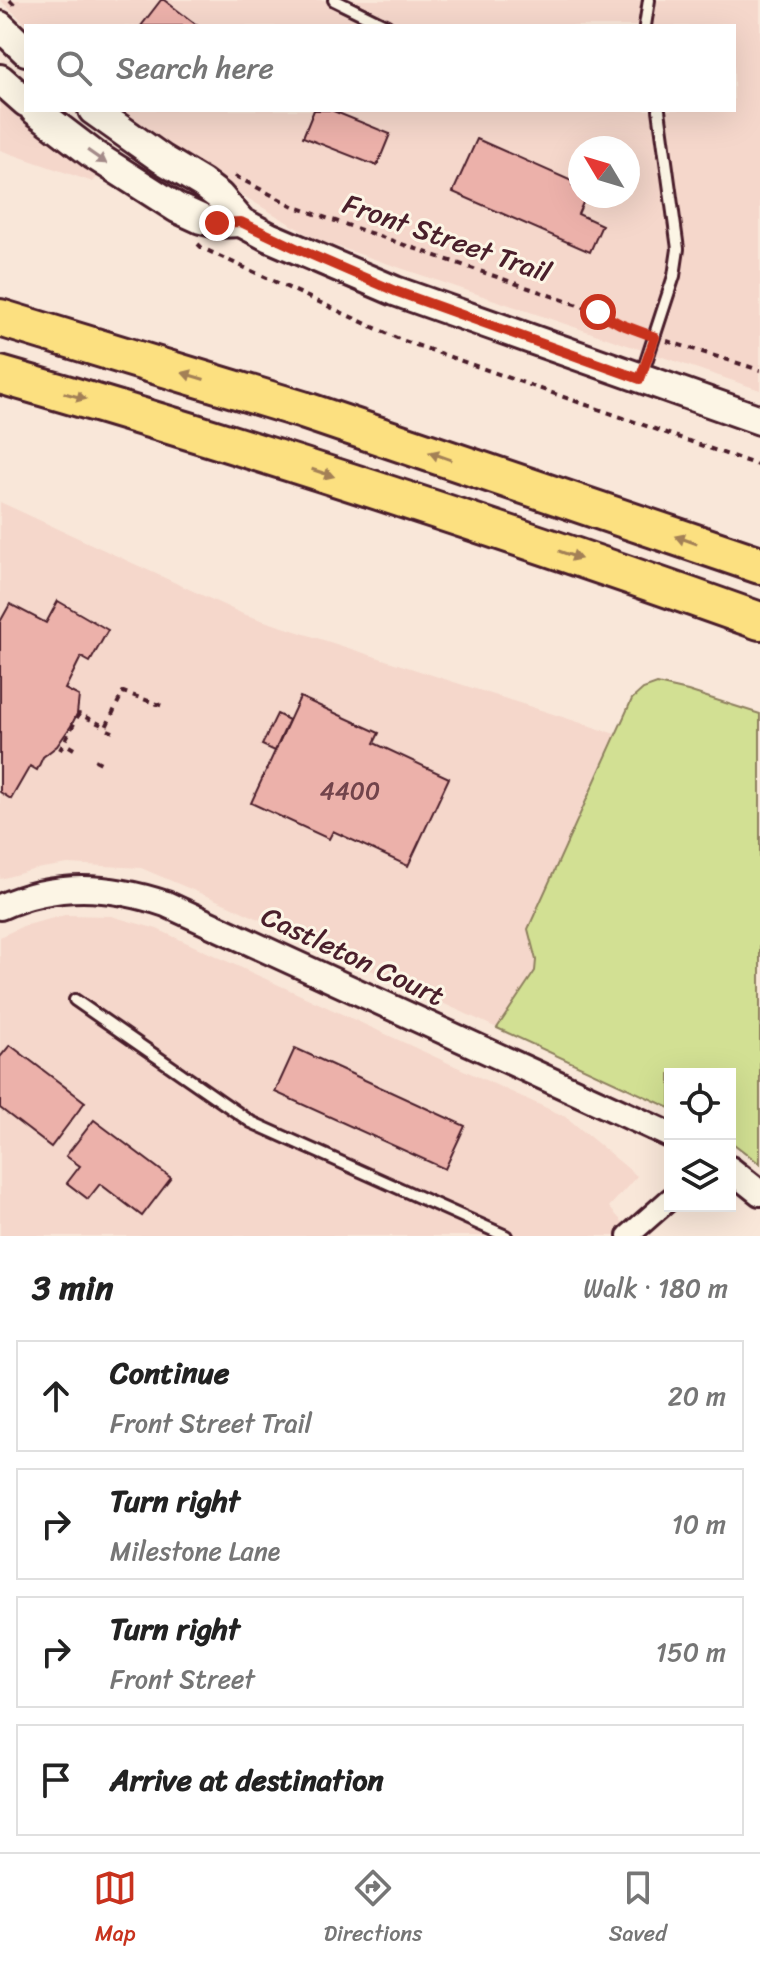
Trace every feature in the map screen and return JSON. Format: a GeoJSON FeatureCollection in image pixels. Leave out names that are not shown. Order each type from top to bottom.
{"type":"FeatureCollection","features":[{"type":"Feature","properties":{"kind":"highway"},"geometry":{"type":"LineString","coordinates":[[0,318],[303,410],[760,565]]}},
{"type":"Feature","properties":{"kind":"highway"},"geometry":{"type":"LineString","coordinates":[[0,375],[509,533],[760,621]]}},
{"type":"Feature","properties":{"kind":"main road"},"geometry":{"type":"LineString","coordinates":[[0,26],[24,49]]}},
{"type":"Feature","properties":{"kind":"main road"},"geometry":{"type":"LineString","coordinates":[[0,79],[24,100]]}},
{"type":"Feature","properties":{"kind":"main road"},"geometry":{"type":"LineString","coordinates":[[38,112],[94,155],[177,208],[209,221],[241,222],[395,291],[760,420]]}},
{"type":"Feature","properties":{"kind":"main road"},"geometry":{"type":"LineString","coordinates":[[96,112],[149,151],[202,183],[219,196],[241,222]]}},
{"type":"Feature","properties":{"kind":"street","name":"Castleton Court"},"geometry":{"type":"LineString","coordinates":[[0,907],[38,893],[89,887],[131,893],[166,904],[664,1132]]}},
{"type":"Feature","properties":{"kind":"street"},"geometry":{"type":"LineString","coordinates":[[736,1174],[760,1193]]}},
{"type":"Feature","properties":{"kind":"street"},"geometry":{"type":"LineString","coordinates":[[628,1236],[664,1204]]}},
{"type":"Feature","properties":{"kind":"lane"},"geometry":{"type":"LineString","coordinates":[[334,0],[383,24]]}},
{"type":"Feature","properties":{"kind":"lane"},"geometry":{"type":"LineString","coordinates":[[645,24],[649,0]]}},
{"type":"Feature","properties":{"kind":"lane"},"geometry":{"type":"LineString","coordinates":[[640,379],[674,276],[678,249],[659,112]]}},
{"type":"Feature","properties":{"kind":"lane"},"geometry":{"type":"LineString","coordinates":[[75,1000],[251,1122],[506,1236]]}},
{"type":"Feature","properties":{"kind":"path","name":"Front Street Trail"},"geometry":{"type":"LineString","coordinates":[[222,168],[295,207],[598,312],[655,337],[760,370]]}},
{"type":"Feature","properties":{"kind":"path"},"geometry":{"type":"LineString","coordinates":[[195,240],[202,248],[399,339],[760,466]]}},
{"type":"Feature","properties":{"kind":"path"},"geometry":{"type":"LineString","coordinates":[[60,750],[79,714],[106,727],[123,692],[166,707]]}},
{"type":"Feature","properties":{"kind":"path"},"geometry":{"type":"LineString","coordinates":[[95,760],[101,763]]}},
{"type":"Feature","properties":{"kind":"shaded area"},"geometry":{"type":"Polygon","coordinates":[[[0,0],[760,0],[760,390],[315,239],[153,141],[121,112],[736,112],[736,24],[26,24],[0,0]]]}},
{"type":"Feature","properties":{"kind":"shaded area"},"geometry":{"type":"Polygon","coordinates":[[[0,96],[40,132],[99,175],[93,182],[0,150],[0,96]]]}},
{"type":"Feature","properties":{"kind":"shaded area"},"geometry":{"type":"Polygon","coordinates":[[[0,502],[243,614],[615,734],[528,929],[536,960],[535,971],[497,1028],[141,868],[68,864],[0,879],[0,502]]]}},
{"type":"Feature","properties":{"kind":"shaded area"},"geometry":{"type":"Polygon","coordinates":[[[65,915],[111,916],[157,929],[566,1117],[637,1176],[609,1207],[635,1236],[0,1236],[0,937],[23,926],[65,915]]]}},
{"type":"Feature","properties":{"kind":"green space"},"geometry":{"type":"Polygon","coordinates":[[[657,684],[760,714],[760,1164],[736,1146],[736,1068],[664,1068],[664,1105],[497,1028],[535,971],[536,960],[528,929],[632,699],[643,689],[657,684]]]}},
{"type":"Feature","properties":{"kind":"building"},"geometry":{"type":"Polygon","coordinates":[[[164,0],[195,24],[143,24],[164,0]]]}},
{"type":"Feature","properties":{"kind":"building"},"geometry":{"type":"Polygon","coordinates":[[[313,112],[336,112],[390,134],[377,166],[303,137],[313,112]]]}},
{"type":"Feature","properties":{"kind":"building"},"geometry":{"type":"Polygon","coordinates":[[[477,139],[568,179],[568,208],[581,208],[578,214],[602,225],[590,252],[453,192],[477,139]]]}},
{"type":"Feature","properties":{"kind":"building"},"geometry":{"type":"Polygon","coordinates":[[[58,601],[108,630],[90,662],[81,657],[65,689],[79,696],[77,714],[71,726],[57,746],[43,757],[37,770],[30,766],[11,799],[0,792],[0,622],[10,604],[46,623],[58,601]]]}},
{"type":"Feature","properties":{"kind":"building"},"geometry":{"type":"Polygon","coordinates":[[[300,697],[379,733],[374,743],[449,778],[408,866],[333,831],[329,839],[251,803],[300,697]]]}},
{"type":"Feature","properties":{"kind":"building"},"geometry":{"type":"Polygon","coordinates":[[[277,714],[289,720],[275,751],[262,745],[277,714]]]}},
{"type":"Feature","properties":{"kind":"building"},"geometry":{"type":"Polygon","coordinates":[[[10,1045],[85,1102],[51,1147],[0,1108],[0,1057],[10,1045]]]}},
{"type":"Feature","properties":{"kind":"building"},"geometry":{"type":"Polygon","coordinates":[[[295,1048],[465,1126],[445,1169],[275,1092],[295,1048]]]}},
{"type":"Feature","properties":{"kind":"building"},"geometry":{"type":"Polygon","coordinates":[[[94,1120],[171,1178],[142,1216],[100,1184],[88,1199],[67,1183],[80,1166],[66,1156],[94,1120]]]}},
{"type":"Feature","properties":{"kind":"route"},"geometry":{"type":"LineString","coordinates":[[217,223],[241,222],[395,291],[640,379],[655,337],[598,312]]}}]}
